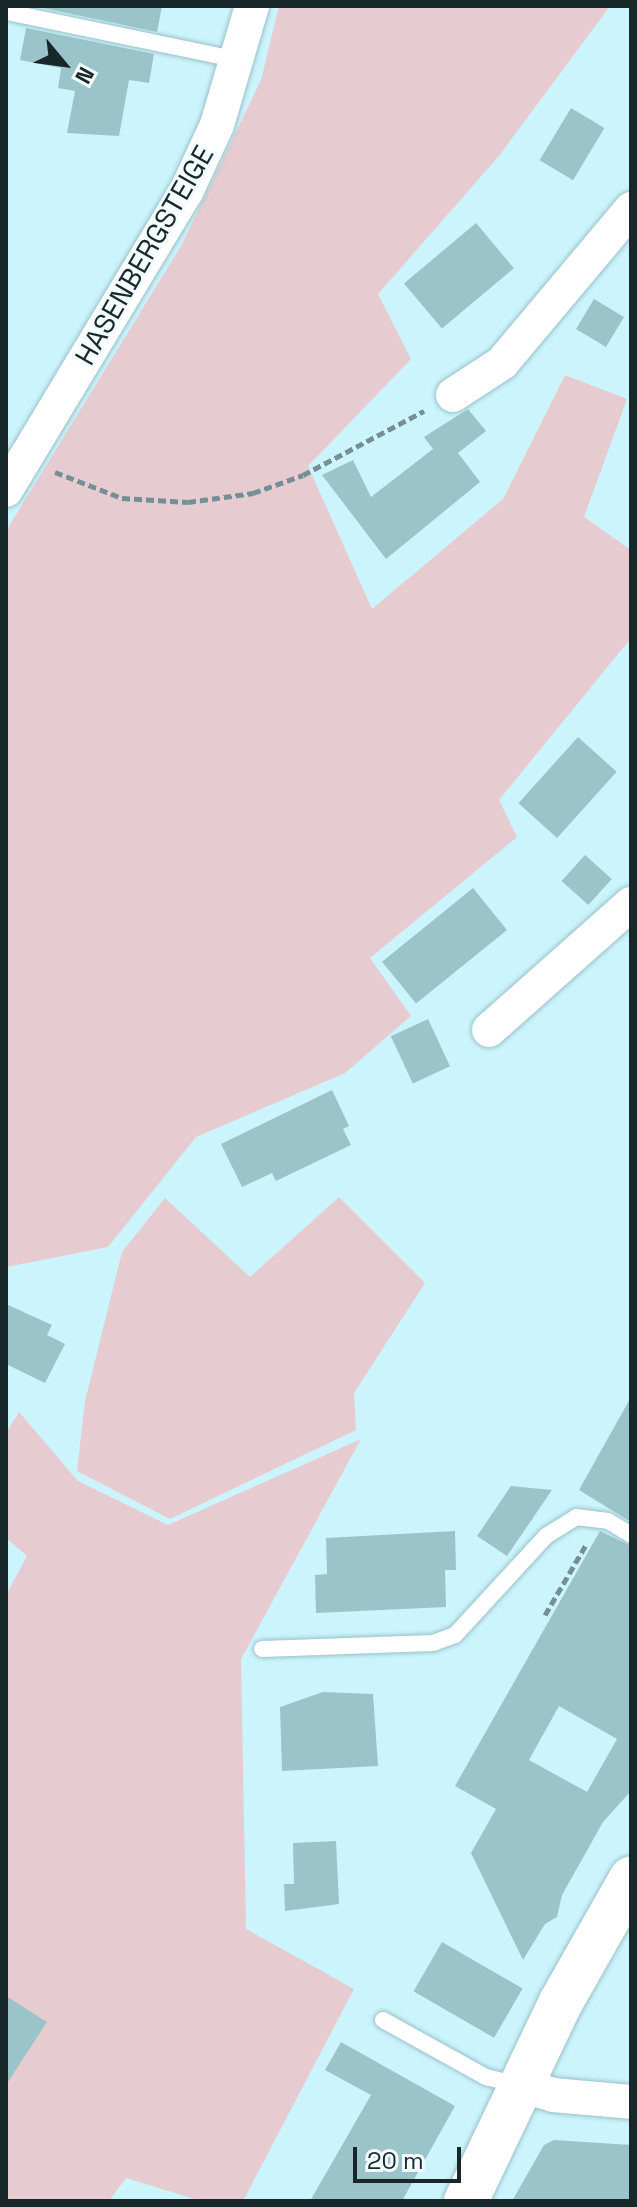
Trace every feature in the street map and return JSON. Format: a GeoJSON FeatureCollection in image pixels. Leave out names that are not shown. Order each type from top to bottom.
{"type":"FeatureCollection","features":[{"type":"Feature","properties":{"kind":"street","name":"HASENBERGSTEIGE"},"geometry":{"type":"LineString","coordinates":[[6,490],[186,192],[217,125],[252,6]]}},
{"type":"Feature","properties":{"kind":"street"},"geometry":{"type":"LineString","coordinates":[[453,395],[502,363],[631,209]]}},
{"type":"Feature","properties":{"kind":"street"},"geometry":{"type":"LineString","coordinates":[[489,1030],[631,904]]}},
{"type":"Feature","properties":{"kind":"street"},"geometry":{"type":"LineString","coordinates":[[466,2201],[519,2085],[631,1879]]}},
{"type":"Feature","properties":{"kind":"street"},"geometry":{"type":"LineString","coordinates":[[519,2085],[553,2095],[631,2102]]}},
{"type":"Feature","properties":{"kind":"lane"},"geometry":{"type":"LineString","coordinates":[[12,13],[238,60]]}},
{"type":"Feature","properties":{"kind":"lane"},"geometry":{"type":"LineString","coordinates":[[262,1649],[433,1643],[464,1627],[546,1536],[576,1517],[608,1521],[631,1535]]}},
{"type":"Feature","properties":{"kind":"lane"},"geometry":{"type":"LineString","coordinates":[[383,2020],[486,2077],[519,2085]]}},
{"type":"Feature","properties":{"kind":"path"},"geometry":{"type":"LineString","coordinates":[[27,457],[73,482],[122,498],[188,502],[253,493],[303,475],[453,395]]}},
{"type":"Feature","properties":{"kind":"path"},"geometry":{"type":"LineString","coordinates":[[545,1615],[595,1530]]}},
{"type":"Feature","properties":{"kind":"shaded area"},"geometry":{"type":"Polygon","coordinates":[[[279,6],[610,6],[499,156],[378,294],[411,359],[308,466],[372,609],[503,499],[565,375],[627,399],[584,517],[631,550],[631,638],[499,800],[517,837],[370,958],[411,1016],[345,1073],[196,1137],[108,1247],[6,1267],[6,531],[181,246],[261,80],[279,6]]]}},
{"type":"Feature","properties":{"kind":"shaded area"},"geometry":{"type":"Polygon","coordinates":[[[339,1197],[425,1283],[354,1393],[356,1430],[170,1519],[77,1471],[85,1401],[122,1252],[165,1198],[250,1277],[339,1197]]]}},
{"type":"Feature","properties":{"kind":"shaded area"},"geometry":{"type":"Polygon","coordinates":[[[19,1412],[78,1481],[168,1525],[361,1439],[241,1659],[246,1929],[354,1989],[243,2201],[201,2201],[126,2178],[109,2201],[6,2201],[6,1595],[27,1556],[6,1538],[6,1433],[19,1412]]]}},
{"type":"Feature","properties":{"kind":"building"},"geometry":{"type":"Polygon","coordinates":[[[34,6],[162,6],[157,32],[34,6]]]}},
{"type":"Feature","properties":{"kind":"building"},"geometry":{"type":"Polygon","coordinates":[[[26,28],[154,54],[149,83],[129,80],[119,136],[67,133],[75,91],[58,88],[61,68],[20,60],[26,28]]]}},
{"type":"Feature","properties":{"kind":"building"},"geometry":{"type":"Polygon","coordinates":[[[571,108],[604,128],[573,180],[540,160],[571,108]]]}},
{"type":"Feature","properties":{"kind":"building"},"geometry":{"type":"Polygon","coordinates":[[[476,223],[514,268],[442,329],[404,283],[476,223]]]}},
{"type":"Feature","properties":{"kind":"building"},"geometry":{"type":"Polygon","coordinates":[[[594,299],[624,317],[606,347],[576,329],[594,299]]]}},
{"type":"Feature","properties":{"kind":"building"},"geometry":{"type":"Polygon","coordinates":[[[468,409],[486,431],[458,453],[480,482],[386,559],[322,475],[353,460],[371,497],[433,449],[424,437],[468,409]]]}},
{"type":"Feature","properties":{"kind":"building"},"geometry":{"type":"Polygon","coordinates":[[[578,737],[617,772],[557,838],[518,803],[578,737]]]}},
{"type":"Feature","properties":{"kind":"building"},"geometry":{"type":"Polygon","coordinates":[[[585,855],[612,879],[588,905],[562,881],[585,855]]]}},
{"type":"Feature","properties":{"kind":"building"},"geometry":{"type":"Polygon","coordinates":[[[473,888],[507,930],[416,1004],[382,962],[473,888]]]}},
{"type":"Feature","properties":{"kind":"building"},"geometry":{"type":"Polygon","coordinates":[[[428,1019],[450,1066],[413,1083],[391,1036],[428,1019]]]}},
{"type":"Feature","properties":{"kind":"building"},"geometry":{"type":"Polygon","coordinates":[[[332,1090],[349,1126],[343,1129],[351,1145],[276,1181],[272,1173],[242,1187],[221,1144],[332,1090]]]}},
{"type":"Feature","properties":{"kind":"building"},"geometry":{"type":"Polygon","coordinates":[[[6,1304],[52,1325],[47,1335],[65,1344],[45,1383],[6,1364],[6,1304]]]}},
{"type":"Feature","properties":{"kind":"building"},"geometry":{"type":"Polygon","coordinates":[[[631,1397],[631,1522],[579,1490],[631,1397]]]}},
{"type":"Feature","properties":{"kind":"building"},"geometry":{"type":"Polygon","coordinates":[[[511,1486],[552,1490],[507,1556],[477,1536],[511,1486]]]}},
{"type":"Feature","properties":{"kind":"building"},"geometry":{"type":"Polygon","coordinates":[[[455,1531],[456,1570],[445,1570],[446,1607],[316,1613],[315,1575],[327,1574],[326,1538],[455,1531]]]}},
{"type":"Feature","properties":{"kind":"building"},"geometry":{"type":"Polygon","coordinates":[[[600,1531],[631,1546],[631,1791],[603,1822],[562,1895],[557,1917],[545,1924],[523,1960],[471,1853],[496,1809],[455,1786],[600,1531]],[[559,1706],[529,1760],[587,1792],[617,1739],[559,1706]]]}},
{"type":"Feature","properties":{"kind":"building"},"geometry":{"type":"Polygon","coordinates":[[[323,1692],[373,1694],[378,1766],[282,1771],[280,1707],[323,1692]]]}},
{"type":"Feature","properties":{"kind":"building"},"geometry":{"type":"Polygon","coordinates":[[[336,1841],[339,1904],[285,1911],[284,1884],[294,1884],[293,1843],[336,1841]]]}},
{"type":"Feature","properties":{"kind":"building"},"geometry":{"type":"Polygon","coordinates":[[[442,1942],[523,1988],[494,2038],[414,1991],[442,1942]]]}},
{"type":"Feature","properties":{"kind":"building"},"geometry":{"type":"Polygon","coordinates":[[[6,1996],[47,2022],[6,2085],[6,1996]]]}},
{"type":"Feature","properties":{"kind":"building"},"geometry":{"type":"Polygon","coordinates":[[[341,2042],[455,2106],[402,2201],[310,2201],[371,2095],[325,2070],[341,2042]]]}},
{"type":"Feature","properties":{"kind":"building"},"geometry":{"type":"Polygon","coordinates":[[[554,2140],[631,2145],[631,2201],[512,2201],[544,2145],[554,2140]]]}}]}
